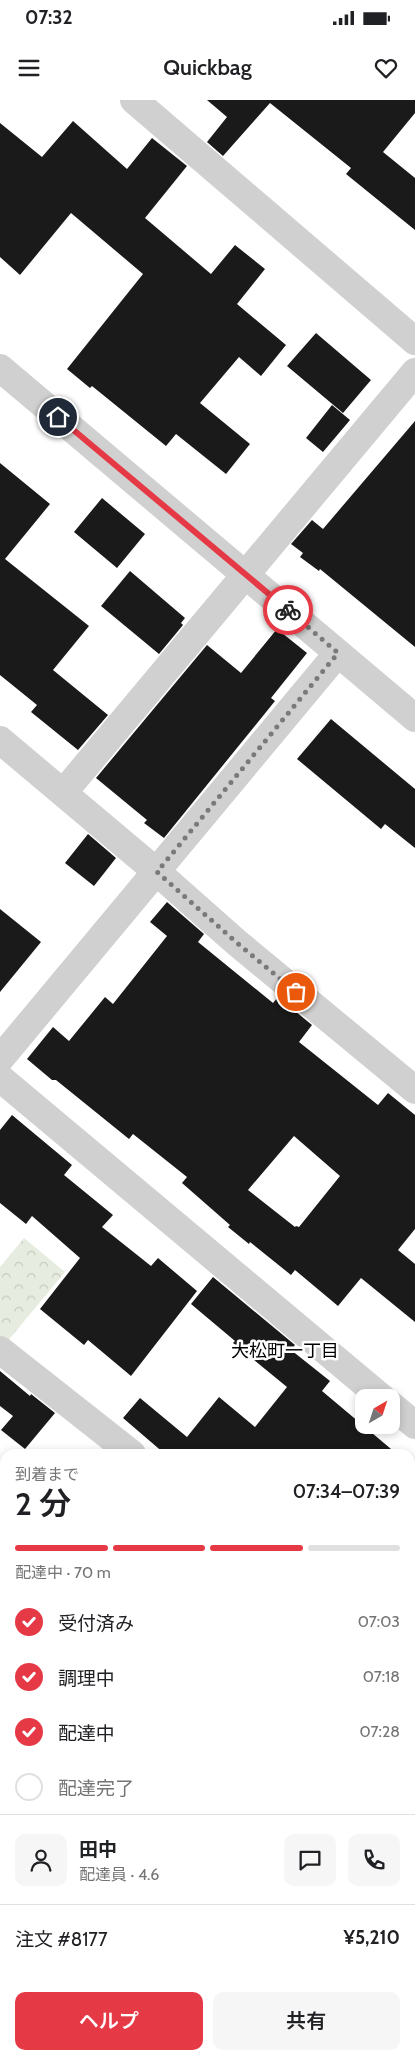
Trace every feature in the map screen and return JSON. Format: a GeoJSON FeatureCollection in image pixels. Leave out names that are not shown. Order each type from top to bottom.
{"type":"FeatureCollection","features":[{"type":"Feature","properties":{"kind":"street"},"geometry":{"type":"LineString","coordinates":[[134,100],[415,341]]}},
{"type":"Feature","properties":{"kind":"street"},"geometry":{"type":"LineString","coordinates":[[0,368],[415,718]]}},
{"type":"Feature","properties":{"kind":"street"},"geometry":{"type":"LineString","coordinates":[[63,793],[415,372]]}},
{"type":"Feature","properties":{"kind":"street"},"geometry":{"type":"LineString","coordinates":[[0,1059],[338,653]]}},
{"type":"Feature","properties":{"kind":"street"},"geometry":{"type":"LineString","coordinates":[[0,740],[157,872],[236,942],[415,1090]]}},
{"type":"Feature","properties":{"kind":"street"},"geometry":{"type":"LineString","coordinates":[[0,1078],[371,1389]]}},
{"type":"Feature","properties":{"kind":"street"},"geometry":{"type":"LineString","coordinates":[[0,1350],[126,1449]]}},
{"type":"Feature","properties":{"kind":"street"},"geometry":{"type":"LineString","coordinates":[[400,1412],[415,1425]]}},
{"type":"Feature","properties":{"kind":"green space"},"geometry":{"type":"Polygon","coordinates":[[[24,1238],[65,1272],[6,1343],[0,1338],[0,1267],[24,1238]]]}},
{"type":"Feature","properties":{"kind":"building"},"geometry":{"type":"Polygon","coordinates":[[[207,100],[415,100],[415,113],[383,152],[415,178],[415,230],[346,174],[351,168],[270,103],[223,156],[207,142],[227,117],[207,100]]]}},
{"type":"Feature","properties":{"kind":"building"},"geometry":{"type":"Polygon","coordinates":[[[73,121],[127,169],[152,138],[187,166],[145,218],[211,274],[235,245],[265,269],[237,304],[286,345],[261,376],[239,357],[200,403],[250,444],[226,474],[176,434],[166,446],[92,386],[90,388],[67,369],[143,274],[71,213],[20,275],[0,257],[0,123],[42,157],[73,121]]]}},
{"type":"Feature","properties":{"kind":"building"},"geometry":{"type":"Polygon","coordinates":[[[316,333],[371,380],[343,413],[287,366],[316,333]]]}},
{"type":"Feature","properties":{"kind":"building"},"geometry":{"type":"Polygon","coordinates":[[[332,405],[350,420],[323,452],[306,438],[332,405]]]}},
{"type":"Feature","properties":{"kind":"building"},"geometry":{"type":"Polygon","coordinates":[[[415,421],[415,647],[320,569],[319,571],[300,557],[303,553],[291,544],[312,520],[323,529],[415,421]]]}},
{"type":"Feature","properties":{"kind":"building"},"geometry":{"type":"Polygon","coordinates":[[[0,463],[50,504],[5,559],[89,626],[53,670],[108,715],[78,750],[31,712],[37,705],[0,675],[0,463]]]}},
{"type":"Feature","properties":{"kind":"building"},"geometry":{"type":"Polygon","coordinates":[[[102,498],[145,534],[117,568],[74,532],[102,498]]]}},
{"type":"Feature","properties":{"kind":"building"},"geometry":{"type":"Polygon","coordinates":[[[130,571],[185,618],[181,623],[183,625],[159,654],[101,606],[130,571]]]}},
{"type":"Feature","properties":{"kind":"building"},"geometry":{"type":"Polygon","coordinates":[[[277,629],[307,653],[271,698],[275,701],[164,838],[144,823],[147,820],[96,778],[207,645],[241,673],[277,629]]]}},
{"type":"Feature","properties":{"kind":"building"},"geometry":{"type":"Polygon","coordinates":[[[331,719],[415,789],[415,848],[385,824],[381,829],[297,759],[331,719]]]}},
{"type":"Feature","properties":{"kind":"building"},"geometry":{"type":"Polygon","coordinates":[[[88,834],[116,858],[94,886],[65,863],[88,834]]]}},
{"type":"Feature","properties":{"kind":"building"},"geometry":{"type":"Polygon","coordinates":[[[167,902],[204,934],[198,942],[273,1003],[278,997],[312,1025],[299,1042],[378,1105],[388,1093],[415,1115],[415,1229],[398,1250],[415,1264],[415,1322],[361,1278],[338,1306],[295,1270],[291,1275],[228,1227],[230,1225],[182,1183],[187,1177],[133,1134],[129,1139],[27,1059],[53,1027],[69,1041],[105,997],[113,1004],[167,936],[150,922],[167,902]],[[294,1136],[248,1190],[295,1227],[299,1227],[340,1176],[294,1136]]]}},
{"type":"Feature","properties":{"kind":"building"},"geometry":{"type":"Polygon","coordinates":[[[0,909],[41,942],[0,992],[0,909]]]}},
{"type":"Feature","properties":{"kind":"building"},"geometry":{"type":"Polygon","coordinates":[[[12,1115],[72,1165],[64,1175],[113,1215],[102,1227],[151,1266],[158,1258],[197,1291],[131,1376],[88,1340],[84,1345],[40,1309],[80,1258],[32,1216],[26,1224],[0,1203],[0,1130],[12,1115]]]}},
{"type":"Feature","properties":{"kind":"building"},"geometry":{"type":"Polygon","coordinates":[[[213,1277],[295,1345],[291,1350],[330,1381],[322,1391],[355,1419],[355,1434],[373,1434],[391,1449],[159,1449],[123,1418],[140,1398],[187,1437],[219,1397],[255,1427],[287,1387],[233,1343],[235,1341],[191,1304],[213,1277]]]}},
{"type":"Feature","properties":{"kind":"building"},"geometry":{"type":"Polygon","coordinates":[[[0,1371],[30,1396],[31,1394],[55,1413],[25,1449],[1,1430],[13,1416],[0,1406],[0,1371]]]}},
{"type":"Feature","properties":{"kind":"way so far"},"geometry":{"type":"LineString","coordinates":[[288,610],[338,653],[157,872],[296,992]]}},
{"type":"Feature","properties":{"kind":"district","name":"大松町一丁目"},"geometry":{"type":"Point","coordinates":[285,1351]}},
{"type":"Feature","properties":{"kind":"route"},"geometry":{"type":"LineString","coordinates":[[58,417],[288,610]]}}]}
